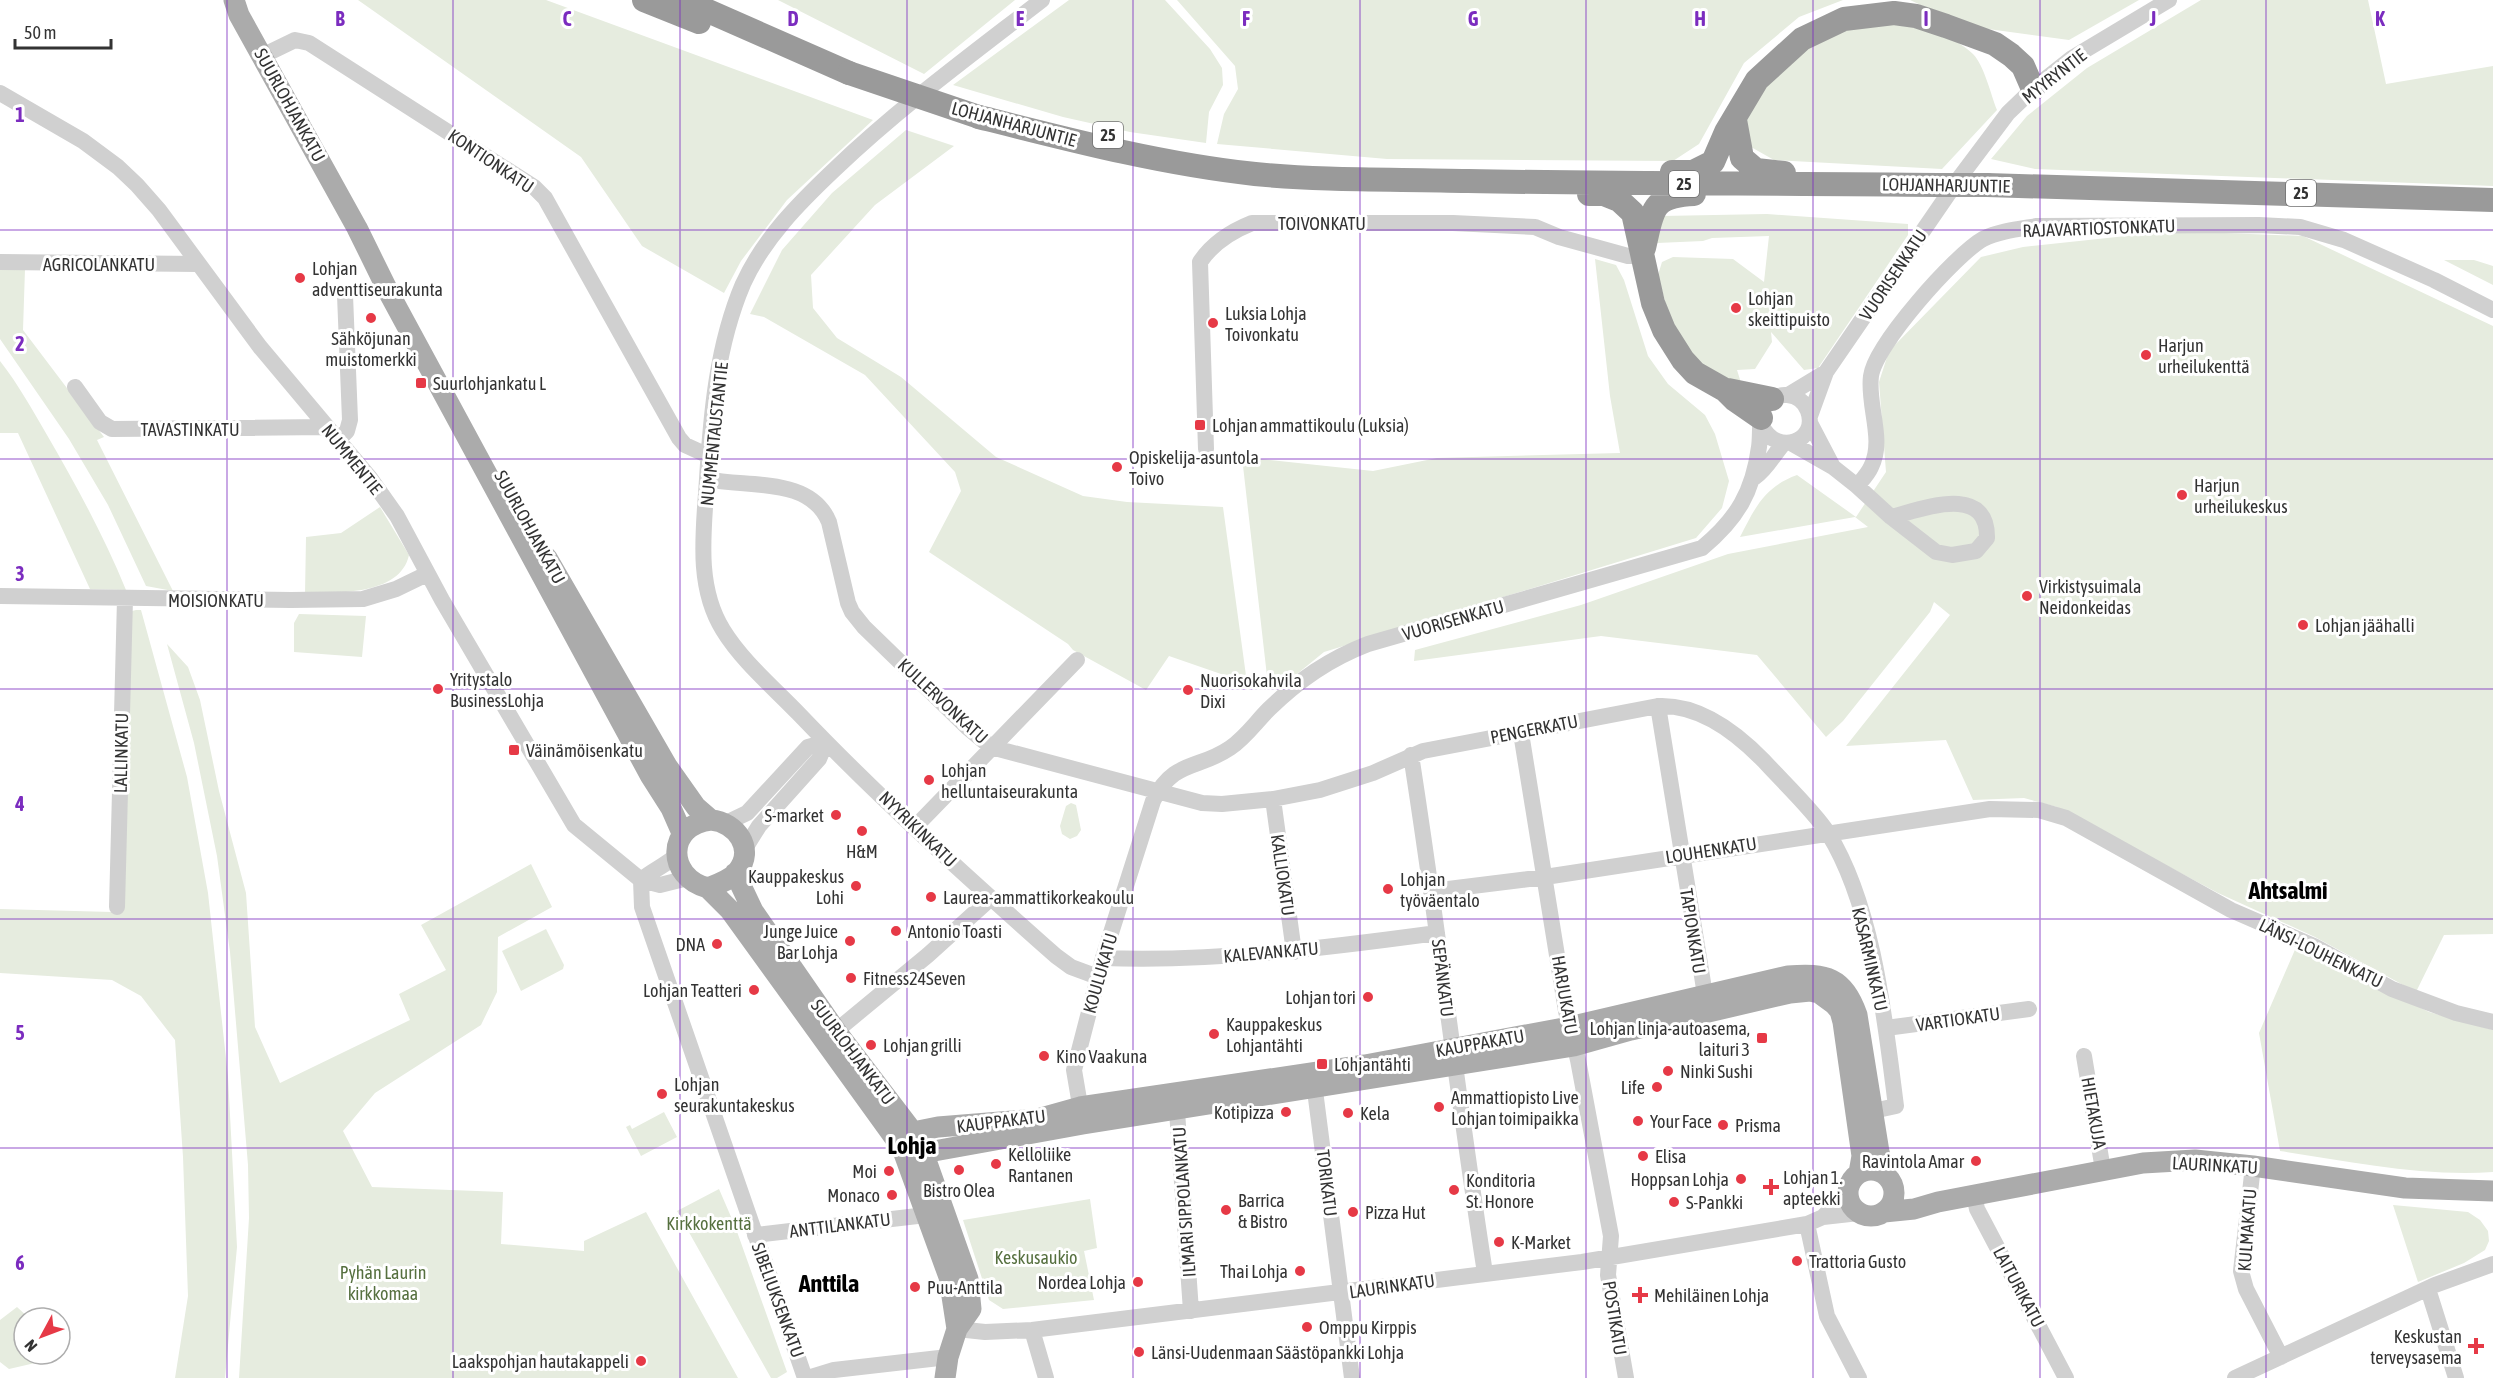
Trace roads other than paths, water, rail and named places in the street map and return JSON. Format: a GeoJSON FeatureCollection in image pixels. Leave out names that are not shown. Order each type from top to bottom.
{"type":"FeatureCollection","features":[{"type":"Feature","properties":{"kind":"highway"},"geometry":{"type":"LineString","coordinates":[[644,0],[726,33],[779,44]]}},
{"type":"Feature","properties":{"kind":"highway","name":"LOHJANHARJUNTIE"},"geometry":{"type":"LineString","coordinates":[[683,0],[779,44],[1076,142],[1218,170],[1257,174],[1398,179],[1636,184],[1949,181],[1987,185],[2493,200]]}},
{"type":"Feature","properties":{"kind":"highway","name":"LOHJANHARJUNTIE"},"geometry":{"type":"LineString","coordinates":[[710,0],[856,70]]}},
{"type":"Feature","properties":{"kind":"highway"},"geometry":{"type":"LineString","coordinates":[[1636,184],[1665,173],[1693,172],[1713,162],[1726,132],[1735,120],[1751,88],[1777,60],[1802,39],[1844,19],[1894,13],[1916,16],[1946,26],[1975,38],[2010,76],[2033,90]]}},
{"type":"Feature","properties":{"kind":"highway"},"geometry":{"type":"LineString","coordinates":[[1735,120],[1742,158],[1756,170],[1781,172],[1811,183]]}},
{"type":"Feature","properties":{"kind":"highway"},"geometry":{"type":"LineString","coordinates":[[1520,182],[1542,194],[1604,194],[1619,200],[1633,213],[1653,303],[1671,343],[1695,373],[1725,390],[1735,400],[1771,409]]}},
{"type":"Feature","properties":{"kind":"highway"},"geometry":{"type":"LineString","coordinates":[[1642,256],[1652,212],[1658,204],[1672,195],[1707,194],[1733,184]]}},
{"type":"Feature","properties":{"kind":"main road","name":"SUURLOHJANKATU"},"geometry":{"type":"LineString","coordinates":[[219,0],[236,8],[357,228],[493,488],[644,765],[671,808],[682,833]]}},
{"type":"Feature","properties":{"kind":"main road","name":"SUURLOHJANKATU"},"geometry":{"type":"LineString","coordinates":[[357,228],[398,286],[538,543],[667,766],[696,807],[719,821]]}},
{"type":"Feature","properties":{"kind":"main road"},"geometry":{"type":"LineString","coordinates":[[719,821],[740,835],[744,850],[742,864],[735,873],[708,888],[687,878],[680,867],[677,845],[682,833],[694,824],[719,821]]}},
{"type":"Feature","properties":{"kind":"main road","name":"SUURLOHJANKATU"},"geometry":{"type":"LineString","coordinates":[[735,873],[753,911],[908,1140],[926,1215],[949,1277],[957,1329]]}},
{"type":"Feature","properties":{"kind":"main road","name":"SUURLOHJANKATU"},"geometry":{"type":"LineString","coordinates":[[708,888],[730,910],[908,1140],[923,1153],[968,1279],[971,1308],[957,1329]]}},
{"type":"Feature","properties":{"kind":"main road","name":"KAUPPAKATU"},"geometry":{"type":"LineString","coordinates":[[923,1153],[1082,1116],[1314,1081],[1571,1037],[1706,1004],[1788,976],[1812,974],[1831,979],[1846,991],[1857,1015],[1879,1152],[1889,1182]]}},
{"type":"Feature","properties":{"kind":"main road","name":"KAUPPAKATU"},"geometry":{"type":"LineString","coordinates":[[1706,1004],[1810,991],[1819,993],[1834,1004],[1840,1011],[1843,1022],[1862,1156],[1859,1173]]}},
{"type":"Feature","properties":{"kind":"main road","name":"KAUPPAKATU"},"geometry":{"type":"LineString","coordinates":[[908,1140],[938,1127],[1082,1116]]}},
{"type":"Feature","properties":{"kind":"main road","name":"LAURINKATU"},"geometry":{"type":"LineString","coordinates":[[1884,1212],[1914,1209],[1938,1202],[2103,1170],[2170,1161],[2253,1166],[2405,1188],[2493,1191]]}},
{"type":"Feature","properties":{"kind":"main road"},"geometry":{"type":"LineString","coordinates":[[1872,1170],[1889,1182],[1892,1202],[1884,1212],[1871,1216],[1859,1213],[1850,1203],[1848,1191],[1850,1184],[1859,1173],[1872,1170]]}},
{"type":"Feature","properties":{"kind":"main road","name":"LAURINKATU"},"geometry":{"type":"LineString","coordinates":[[1889,1182],[1911,1196],[1938,1202]]}},
{"type":"Feature","properties":{"kind":"main road"},"geometry":{"type":"LineString","coordinates":[[946,1368],[957,1329]]}},
{"type":"Feature","properties":{"kind":"street","name":"NUMMENTAUSTANTIE"},"geometry":{"type":"LineString","coordinates":[[826,742],[744,656],[723,630],[709,599],[703,568],[707,479],[717,376],[729,325],[743,285],[759,254],[796,206],[851,153],[936,80],[1042,0]]}},
{"type":"Feature","properties":{"kind":"street","name":"MYYRYNTIE"},"geometry":{"type":"LineString","coordinates":[[1949,181],[2008,113],[2033,90],[2072,58],[2169,0]]}},
{"type":"Feature","properties":{"kind":"street","name":"KONTIONKATU"},"geometry":{"type":"LineString","coordinates":[[262,56],[296,40],[309,43],[534,187],[545,198],[679,438],[685,445],[709,456]]}},
{"type":"Feature","properties":{"kind":"street","name":"NUMMENTIE"},"geometry":{"type":"LineString","coordinates":[[0,93],[83,141],[118,167],[159,210],[260,347],[370,478],[397,516],[427,574],[574,825],[641,880]]}},
{"type":"Feature","properties":{"kind":"street","name":"VUORISENKATU"},"geometry":{"type":"LineString","coordinates":[[1810,420],[1826,372],[1949,181]]}},
{"type":"Feature","properties":{"kind":"street","name":"TOIVONKATU"},"geometry":{"type":"LineString","coordinates":[[1206,449],[1200,262],[1204,255],[1233,231],[1252,223],[1453,223],[1535,227],[1559,237],[1628,256],[1642,256]]}},
{"type":"Feature","properties":{"kind":"street","name":"RAJAVARTIOSTONKATU"},"geometry":{"type":"LineString","coordinates":[[1857,486],[1870,469],[1876,450],[1871,388],[1871,376],[1876,358],[1941,275],[1964,253],[1984,239],[2005,232],[2037,226],[2259,225],[2300,227],[2344,240],[2434,280],[2493,310]]}},
{"type":"Feature","properties":{"kind":"street","name":"AGRICOLANKATU"},"geometry":{"type":"LineString","coordinates":[[0,262],[198,264]]}},
{"type":"Feature","properties":{"kind":"street"},"geometry":{"type":"LineString","coordinates":[[332,433],[347,431],[350,420],[345,295]]}},
{"type":"Feature","properties":{"kind":"street","name":"VUORISENKATU"},"geometry":{"type":"LineString","coordinates":[[1755,477],[1755,466],[1771,409],[1826,372]]}},
{"type":"Feature","properties":{"kind":"street","name":"TAVASTINKATU"},"geometry":{"type":"LineString","coordinates":[[75,387],[100,422],[112,429],[332,433]]}},
{"type":"Feature","properties":{"kind":"street"},"geometry":{"type":"LineString","coordinates":[[1833,467],[1810,420],[1805,404],[1771,409],[1771,438],[1788,443],[1833,467],[1891,517],[1936,552],[1952,555],[1976,551],[1987,538],[1988,526],[1981,514],[1966,504],[1938,505],[1891,517]]}},
{"type":"Feature","properties":{"kind":"street"},"geometry":{"type":"LineString","coordinates":[[1788,443],[1804,436],[1810,420]]}},
{"type":"Feature","properties":{"kind":"street","name":"VUORISENKATU"},"geometry":{"type":"LineString","coordinates":[[1157,791],[1164,781],[1179,770],[1230,748],[1304,678],[1347,652],[1702,548],[1721,533],[1733,517],[1755,477],[1763,471],[1770,458],[1788,443]]}},
{"type":"Feature","properties":{"kind":"street","name":"KULLERVONKATU"},"geometry":{"type":"LineString","coordinates":[[707,479],[792,490],[810,497],[818,504],[824,510],[829,522],[852,612],[864,627],[967,727],[991,747],[1202,803],[1273,799],[1320,790],[1385,768],[1411,755]]}},
{"type":"Feature","properties":{"kind":"street","name":"MOISIONKATU"},"geometry":{"type":"LineString","coordinates":[[0,596],[125,599],[363,599],[427,574]]}},
{"type":"Feature","properties":{"kind":"street","name":"LALLINKATU"},"geometry":{"type":"LineString","coordinates":[[117,907],[125,599]]}},
{"type":"Feature","properties":{"kind":"street"},"geometry":{"type":"LineString","coordinates":[[915,827],[1077,660]]}},
{"type":"Feature","properties":{"kind":"street","name":"KASARMINKATU"},"geometry":{"type":"LineString","coordinates":[[1658,706],[1675,705],[1693,710],[1735,735],[1764,762],[1828,832],[1849,879],[1866,928],[1886,1028],[1896,1106],[1873,1111]]}},
{"type":"Feature","properties":{"kind":"street","name":"PENGERKATU"},"geometry":{"type":"LineString","coordinates":[[1411,755],[1658,706]]}},
{"type":"Feature","properties":{"kind":"street","name":"TAPIONKATU"},"geometry":{"type":"LineString","coordinates":[[1658,706],[1706,1004]]}},
{"type":"Feature","properties":{"kind":"street","name":"HARJUKATU"},"geometry":{"type":"LineString","coordinates":[[1521,732],[1571,1037],[1611,1236],[1608,1257]]}},
{"type":"Feature","properties":{"kind":"street"},"geometry":{"type":"LineString","coordinates":[[719,821],[747,813],[808,747],[826,742]]}},
{"type":"Feature","properties":{"kind":"street"},"geometry":{"type":"LineString","coordinates":[[744,850],[759,826],[819,759],[826,742]]}},
{"type":"Feature","properties":{"kind":"street","name":"NYYRIKINKATU"},"geometry":{"type":"LineString","coordinates":[[826,742],[915,827],[986,903],[1071,967],[1098,977]]}},
{"type":"Feature","properties":{"kind":"street","name":"SEPÄNKATU"},"geometry":{"type":"LineString","coordinates":[[1411,755],[1485,1273]]}},
{"type":"Feature","properties":{"kind":"street","name":"KOULUKATU"},"geometry":{"type":"LineString","coordinates":[[1082,1116],[1074,1070],[1103,958],[1157,791]]}},
{"type":"Feature","properties":{"kind":"street","name":"KALLIOKATU"},"geometry":{"type":"LineString","coordinates":[[1273,799],[1294,952]]}},
{"type":"Feature","properties":{"kind":"street","name":"LOUHENKATU"},"geometry":{"type":"LineString","coordinates":[[1432,891],[1545,877],[1682,854],[1990,809]]}},
{"type":"Feature","properties":{"kind":"street","name":"LÄNSI-LOUHENKATU"},"geometry":{"type":"LineString","coordinates":[[1990,809],[2039,810],[2066,819],[2230,910],[2314,946],[2392,989],[2446,1010],[2493,1022]]}},
{"type":"Feature","properties":{"kind":"street"},"geometry":{"type":"LineString","coordinates":[[641,880],[653,870],[666,865],[677,855]]}},
{"type":"Feature","properties":{"kind":"street"},"geometry":{"type":"LineString","coordinates":[[641,880],[660,885],[687,878]]}},
{"type":"Feature","properties":{"kind":"street","name":"SIBELIUKSENKATU"},"geometry":{"type":"LineString","coordinates":[[641,880],[642,907],[807,1378]]}},
{"type":"Feature","properties":{"kind":"street"},"geometry":{"type":"LineString","coordinates":[[836,1031],[986,903]]}},
{"type":"Feature","properties":{"kind":"street","name":"KALEVANKATU"},"geometry":{"type":"LineString","coordinates":[[1103,958],[1164,960],[1294,952],[1437,933]]}},
{"type":"Feature","properties":{"kind":"street","name":"VARTIOKATU"},"geometry":{"type":"LineString","coordinates":[[1886,1028],[2030,1009]]}},
{"type":"Feature","properties":{"kind":"street","name":"HIETAKUJA"},"geometry":{"type":"LineString","coordinates":[[2084,1056],[2103,1170]]}},
{"type":"Feature","properties":{"kind":"street","name":"TORIKATU"},"geometry":{"type":"LineString","coordinates":[[1314,1081],[1352,1378]]}},
{"type":"Feature","properties":{"kind":"street","name":"ILMARI SIPPOLANKATU"},"geometry":{"type":"LineString","coordinates":[[1176,1102],[1191,1311]]}},
{"type":"Feature","properties":{"kind":"street","name":"KULMAKATU"},"geometry":{"type":"LineString","coordinates":[[2253,1166],[2241,1271],[2246,1289],[2281,1357]]}},
{"type":"Feature","properties":{"kind":"street","name":"LAURINKATU"},"geometry":{"type":"LineString","coordinates":[[1823,1217],[1848,1191]]}},
{"type":"Feature","properties":{"kind":"street","name":"LAITURIKATU"},"geometry":{"type":"LineString","coordinates":[[1974,1195],[1977,1209],[2066,1378]]}},
{"type":"Feature","properties":{"kind":"street","name":"LAURINKATU"},"geometry":{"type":"LineString","coordinates":[[957,1329],[986,1332],[1032,1330],[1341,1293],[1608,1257],[1807,1224],[1823,1217],[1859,1213]]}},
{"type":"Feature","properties":{"kind":"street","name":"ANTTILANKATU"},"geometry":{"type":"LineString","coordinates":[[755,1235],[926,1215]]}},
{"type":"Feature","properties":{"kind":"street"},"geometry":{"type":"LineString","coordinates":[[1807,1224],[1827,1316],[1859,1378]]}},
{"type":"Feature","properties":{"kind":"street","name":"POSTIKATU"},"geometry":{"type":"LineString","coordinates":[[1608,1257],[1608,1275],[1626,1378]]}},
{"type":"Feature","properties":{"kind":"street"},"geometry":{"type":"LineString","coordinates":[[2235,1378],[2428,1289],[2493,1264]]}},
{"type":"Feature","properties":{"kind":"street"},"geometry":{"type":"LineString","coordinates":[[2428,1289],[2456,1378]]}},
{"type":"Feature","properties":{"kind":"street"},"geometry":{"type":"LineString","coordinates":[[1032,1330],[1046,1378]]}},
{"type":"Feature","properties":{"kind":"street"},"geometry":{"type":"LineString","coordinates":[[807,1378],[834,1370],[946,1368]]}},
{"type":"Feature","properties":{"kind":"place","name":"Lohjan adventtiseurakunta"},"geometry":{"type":"Point","coordinates":[300,278]}},
{"type":"Feature","properties":{"kind":"place","name":"Lohjan skeittipuisto"},"geometry":{"type":"Point","coordinates":[1736,308]}},
{"type":"Feature","properties":{"kind":"place","name":"Sähköjunan muistomerkki"},"geometry":{"type":"Point","coordinates":[371,318]}},
{"type":"Feature","properties":{"kind":"place","name":"Luksia Lohja Toivonkatu"},"geometry":{"type":"Point","coordinates":[1213,323]}},
{"type":"Feature","properties":{"kind":"place","name":"Harjun urheilukenttä"},"geometry":{"type":"Point","coordinates":[2146,355]}},
{"type":"Feature","properties":{"kind":"place","name":"Suurlohjankatu L"},"geometry":{"type":"Point","coordinates":[421,383]}},
{"type":"Feature","properties":{"kind":"place","name":"Lohjan ammattikoulu (Luksia)"},"geometry":{"type":"Point","coordinates":[1200,425]}},
{"type":"Feature","properties":{"kind":"place","name":"Opiskelija-asuntola Toivo"},"geometry":{"type":"Point","coordinates":[1117,467]}},
{"type":"Feature","properties":{"kind":"place","name":"Harjun urheilukeskus"},"geometry":{"type":"Point","coordinates":[2182,495]}},
{"type":"Feature","properties":{"kind":"place","name":"Virkistysuimala Neidonkeidas"},"geometry":{"type":"Point","coordinates":[2027,596]}},
{"type":"Feature","properties":{"kind":"place","name":"Lohjan jäähalli"},"geometry":{"type":"Point","coordinates":[2303,625]}},
{"type":"Feature","properties":{"kind":"place","name":"Yritystalo BusinessLohja"},"geometry":{"type":"Point","coordinates":[438,689]}},
{"type":"Feature","properties":{"kind":"place","name":"Nuorisokahvila Dixi"},"geometry":{"type":"Point","coordinates":[1188,690]}},
{"type":"Feature","properties":{"kind":"place","name":"Väinämöisenkatu"},"geometry":{"type":"Point","coordinates":[514,750]}},
{"type":"Feature","properties":{"kind":"place","name":"Lohjan helluntaiseurakunta"},"geometry":{"type":"Point","coordinates":[929,780]}},
{"type":"Feature","properties":{"kind":"place","name":"S-market"},"geometry":{"type":"Point","coordinates":[836,815]}},
{"type":"Feature","properties":{"kind":"place","name":"H&M"},"geometry":{"type":"Point","coordinates":[862,831]}},
{"type":"Feature","properties":{"kind":"place","name":"Kauppakeskus Lohi"},"geometry":{"type":"Point","coordinates":[856,886]}},
{"type":"Feature","properties":{"kind":"place","name":"Lohjan työväentalo"},"geometry":{"type":"Point","coordinates":[1388,889]}},
{"type":"Feature","properties":{"kind":"place","name":"Laurea-ammattikorkeakoulu"},"geometry":{"type":"Point","coordinates":[931,897]}},
{"type":"Feature","properties":{"kind":"place","name":"Antonio Toasti"},"geometry":{"type":"Point","coordinates":[896,931]}},
{"type":"Feature","properties":{"kind":"place","name":"Junge Juice Bar Lohja"},"geometry":{"type":"Point","coordinates":[850,941]}},
{"type":"Feature","properties":{"kind":"place","name":"DNA"},"geometry":{"type":"Point","coordinates":[717,944]}},
{"type":"Feature","properties":{"kind":"place","name":"Fitness24Seven"},"geometry":{"type":"Point","coordinates":[851,978]}},
{"type":"Feature","properties":{"kind":"place","name":"Lohjan Teatteri"},"geometry":{"type":"Point","coordinates":[754,990]}},
{"type":"Feature","properties":{"kind":"place","name":"Lohjan tori"},"geometry":{"type":"Point","coordinates":[1368,997]}},
{"type":"Feature","properties":{"kind":"place","name":"Kauppakeskus Lohjantähti"},"geometry":{"type":"Point","coordinates":[1214,1034]}},
{"type":"Feature","properties":{"kind":"place","name":"Lohjan linja-autoasema, laituri 3"},"geometry":{"type":"Point","coordinates":[1762,1038]}},
{"type":"Feature","properties":{"kind":"place","name":"Lohjan grilli"},"geometry":{"type":"Point","coordinates":[871,1045]}},
{"type":"Feature","properties":{"kind":"place","name":"Kino Vaakuna"},"geometry":{"type":"Point","coordinates":[1044,1056]}},
{"type":"Feature","properties":{"kind":"place","name":"Lohjantähti"},"geometry":{"type":"Point","coordinates":[1322,1064]}},
{"type":"Feature","properties":{"kind":"place","name":"Ninki Sushi"},"geometry":{"type":"Point","coordinates":[1668,1071]}},
{"type":"Feature","properties":{"kind":"place","name":"Life"},"geometry":{"type":"Point","coordinates":[1657,1087]}},
{"type":"Feature","properties":{"kind":"place","name":"Lohjan seurakuntakeskus"},"geometry":{"type":"Point","coordinates":[662,1094]}},
{"type":"Feature","properties":{"kind":"place","name":"Ammattiopisto Live Lohjan toimipaikka"},"geometry":{"type":"Point","coordinates":[1439,1107]}},
{"type":"Feature","properties":{"kind":"place","name":"Kotipizza"},"geometry":{"type":"Point","coordinates":[1286,1112]}},
{"type":"Feature","properties":{"kind":"place","name":"Kela"},"geometry":{"type":"Point","coordinates":[1348,1113]}},
{"type":"Feature","properties":{"kind":"place","name":"Your Face"},"geometry":{"type":"Point","coordinates":[1638,1121]}},
{"type":"Feature","properties":{"kind":"place","name":"Prisma"},"geometry":{"type":"Point","coordinates":[1723,1125]}},
{"type":"Feature","properties":{"kind":"place","name":"Elisa"},"geometry":{"type":"Point","coordinates":[1643,1156]}},
{"type":"Feature","properties":{"kind":"place","name":"Ravintola Amar"},"geometry":{"type":"Point","coordinates":[1976,1161]}},
{"type":"Feature","properties":{"kind":"place","name":"Kelloliike Rantanen"},"geometry":{"type":"Point","coordinates":[996,1164]}},
{"type":"Feature","properties":{"kind":"place","name":"Bistro Olea"},"geometry":{"type":"Point","coordinates":[959,1170]}},
{"type":"Feature","properties":{"kind":"place","name":"Moi"},"geometry":{"type":"Point","coordinates":[889,1171]}},
{"type":"Feature","properties":{"kind":"place","name":"Hoppsan Lohja"},"geometry":{"type":"Point","coordinates":[1741,1179]}},
{"type":"Feature","properties":{"kind":"place","name":"Lohjan 1. apteekki"},"geometry":{"type":"Point","coordinates":[1771,1187]}},
{"type":"Feature","properties":{"kind":"place","name":"Konditoria St. Honore"},"geometry":{"type":"Point","coordinates":[1454,1190]}},
{"type":"Feature","properties":{"kind":"place","name":"Monaco"},"geometry":{"type":"Point","coordinates":[892,1195]}},
{"type":"Feature","properties":{"kind":"place","name":"S-Pankki"},"geometry":{"type":"Point","coordinates":[1674,1202]}},
{"type":"Feature","properties":{"kind":"place","name":"Barrica & Bistro"},"geometry":{"type":"Point","coordinates":[1226,1210]}},
{"type":"Feature","properties":{"kind":"place","name":"Pizza Hut"},"geometry":{"type":"Point","coordinates":[1353,1212]}},
{"type":"Feature","properties":{"kind":"place","name":"K-Market"},"geometry":{"type":"Point","coordinates":[1499,1242]}},
{"type":"Feature","properties":{"kind":"place","name":"Trattoria Gusto"},"geometry":{"type":"Point","coordinates":[1797,1261]}},
{"type":"Feature","properties":{"kind":"place","name":"Thai Lohja"},"geometry":{"type":"Point","coordinates":[1300,1271]}},
{"type":"Feature","properties":{"kind":"place","name":"Nordea Lohja"},"geometry":{"type":"Point","coordinates":[1138,1282]}},
{"type":"Feature","properties":{"kind":"place","name":"Puu-Anttila"},"geometry":{"type":"Point","coordinates":[915,1287]}},
{"type":"Feature","properties":{"kind":"place","name":"Mehiläinen Lohja"},"geometry":{"type":"Point","coordinates":[1640,1295]}},
{"type":"Feature","properties":{"kind":"place","name":"Omppu Kirppis"},"geometry":{"type":"Point","coordinates":[1307,1327]}},
{"type":"Feature","properties":{"kind":"place","name":"Keskustan terveysasema"},"geometry":{"type":"Point","coordinates":[2476,1346]}},
{"type":"Feature","properties":{"kind":"place","name":"Länsi-Uudenmaan Säästöpankki Lohja"},"geometry":{"type":"Point","coordinates":[1139,1352]}},
{"type":"Feature","properties":{"kind":"place","name":"Laakspohjan hautakappeli"},"geometry":{"type":"Point","coordinates":[641,1361]}},
{"type":"Feature","properties":{"kind":"district","name":"Ahtsalmi"},"geometry":{"type":"Point","coordinates":[2288,890]}},
{"type":"Feature","properties":{"kind":"district","name":"Lohja"},"geometry":{"type":"Point","coordinates":[912,1145]}},
{"type":"Feature","properties":{"kind":"district","name":"Anttila"},"geometry":{"type":"Point","coordinates":[829,1283]}},
{"type":"Feature","properties":{"kind":"park label","name":"Kirkkokenttä"},"geometry":{"type":"Point","coordinates":[709,1223]}},
{"type":"Feature","properties":{"kind":"park label","name":"Keskusaukio"},"geometry":{"type":"Point","coordinates":[1036,1257]}},
{"type":"Feature","properties":{"kind":"park label","name":"Pyhän Laurin kirkkomaa"},"geometry":{"type":"Point","coordinates":[383,1282]}}]}
